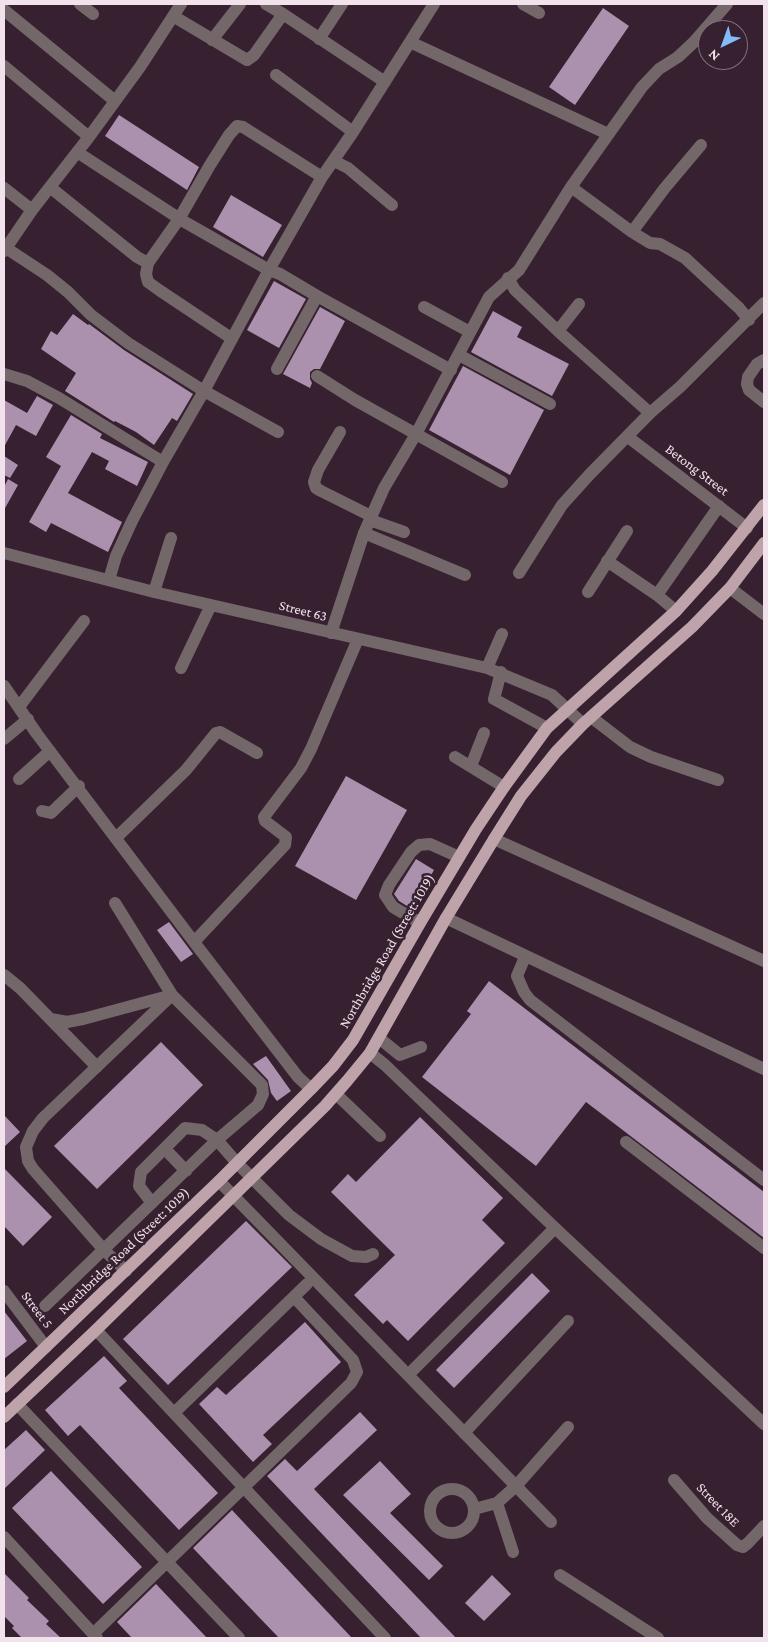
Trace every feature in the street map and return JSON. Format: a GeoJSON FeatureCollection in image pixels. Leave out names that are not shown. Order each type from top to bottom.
{"type":"FeatureCollection","features":[{"type":"Feature","properties":{"kind":"main road","name":"Northbridge Road (Street: 1019)"},"geometry":{"type":"LineString","coordinates":[[4,1387],[219,1181],[311,1089],[353,1040],[459,857],[504,787],[547,728],[676,611],[712,571],[764,505]]}},
{"type":"Feature","properties":{"kind":"main road"},"geometry":{"type":"LineString","coordinates":[[4,1417],[234,1196],[336,1094],[370,1053],[446,918],[521,796],[556,752],[587,721],[674,644],[730,588],[764,543]]}},
{"type":"Feature","properties":{"kind":"street"},"geometry":{"type":"LineString","coordinates":[[80,4],[93,14]]}},
{"type":"Feature","properties":{"kind":"street"},"geometry":{"type":"LineString","coordinates":[[181,4],[140,67],[90,137],[32,210],[5,249],[47,275],[68,292],[91,315],[128,343],[204,391],[278,432]]}},
{"type":"Feature","properties":{"kind":"street"},"geometry":{"type":"LineString","coordinates":[[212,40],[240,4]]}},
{"type":"Feature","properties":{"kind":"street"},"geometry":{"type":"LineString","coordinates":[[266,4],[385,82]]}},
{"type":"Feature","properties":{"kind":"street"},"geometry":{"type":"LineString","coordinates":[[320,39],[342,4]]}},
{"type":"Feature","properties":{"kind":"street"},"geometry":{"type":"LineString","coordinates":[[109,580],[116,556],[132,521],[269,270],[322,177],[353,132],[434,4]]}},
{"type":"Feature","properties":{"kind":"street"},"geometry":{"type":"LineString","coordinates":[[523,4],[539,13]]}},
{"type":"Feature","properties":{"kind":"street"},"geometry":{"type":"LineString","coordinates":[[331,634],[364,533],[384,488],[451,370],[489,296],[519,270],[571,187],[651,77],[659,69],[678,57],[694,42],[727,4]]}},
{"type":"Feature","properties":{"kind":"street"},"geometry":{"type":"LineString","coordinates":[[4,10],[115,101]]}},
{"type":"Feature","properties":{"kind":"street"},"geometry":{"type":"LineString","coordinates":[[173,16],[248,60],[254,55],[283,14]]}},
{"type":"Feature","properties":{"kind":"street"},"geometry":{"type":"LineString","coordinates":[[410,42],[608,134]]}},
{"type":"Feature","properties":{"kind":"street"},"geometry":{"type":"LineString","coordinates":[[4,66],[90,137]]}},
{"type":"Feature","properties":{"kind":"street"},"geometry":{"type":"LineString","coordinates":[[276,75],[353,132]]}},
{"type":"Feature","properties":{"kind":"street"},"geometry":{"type":"LineString","coordinates":[[231,338],[148,282],[146,274],[148,263],[179,219],[210,166],[237,126],[243,127],[322,177]]}},
{"type":"Feature","properties":{"kind":"street"},"geometry":{"type":"LineString","coordinates":[[632,232],[664,189],[702,144]]}},
{"type":"Feature","properties":{"kind":"street"},"geometry":{"type":"LineString","coordinates":[[77,152],[179,219],[451,370]]}},
{"type":"Feature","properties":{"kind":"street"},"geometry":{"type":"LineString","coordinates":[[334,161],[348,168],[392,205]]}},
{"type":"Feature","properties":{"kind":"street"},"geometry":{"type":"LineString","coordinates":[[571,187],[632,232],[650,243],[660,244],[672,249],[685,258],[749,320]]}},
{"type":"Feature","properties":{"kind":"street"},"geometry":{"type":"LineString","coordinates":[[4,188],[32,210]]}},
{"type":"Feature","properties":{"kind":"street"},"geometry":{"type":"LineString","coordinates":[[51,188],[137,257],[148,263]]}},
{"type":"Feature","properties":{"kind":"street"},"geometry":{"type":"LineString","coordinates":[[508,278],[515,290],[558,331],[650,413]]}},
{"type":"Feature","properties":{"kind":"street"},"geometry":{"type":"LineString","coordinates":[[277,369],[316,296]]}},
{"type":"Feature","properties":{"kind":"street"},"geometry":{"type":"LineString","coordinates":[[519,573],[562,505],[590,474],[650,413],[680,387],[749,320],[764,303]]}},
{"type":"Feature","properties":{"kind":"street"},"geometry":{"type":"LineString","coordinates":[[558,331],[579,304]]}},
{"type":"Feature","properties":{"kind":"street"},"geometry":{"type":"LineString","coordinates":[[424,307],[470,332]]}},
{"type":"Feature","properties":{"kind":"street"},"geometry":{"type":"LineString","coordinates":[[459,355],[550,404]]}},
{"type":"Feature","properties":{"kind":"street"},"geometry":{"type":"LineString","coordinates":[[764,360],[757,364],[748,377],[746,384],[764,402]]}},
{"type":"Feature","properties":{"kind":"street"},"geometry":{"type":"LineString","coordinates":[[4,374],[27,381],[59,398],[163,462]]}},
{"type":"Feature","properties":{"kind":"street"},"geometry":{"type":"LineString","coordinates":[[317,376],[355,400],[502,482]]}},
{"type":"Feature","properties":{"kind":"street"},"geometry":{"type":"LineString","coordinates":[[340,432],[318,470],[314,482],[316,488],[371,518],[404,532]]}},
{"type":"Feature","properties":{"kind":"street","name":"Betong Street"},"geometry":{"type":"LineString","coordinates":[[628,437],[747,528]]}},
{"type":"Feature","properties":{"kind":"street"},"geometry":{"type":"LineString","coordinates":[[657,595],[719,506]]}},
{"type":"Feature","properties":{"kind":"street"},"geometry":{"type":"LineString","coordinates":[[588,592],[627,531]]}},
{"type":"Feature","properties":{"kind":"street"},"geometry":{"type":"LineString","coordinates":[[364,533],[429,559],[465,576]]}},
{"type":"Feature","properties":{"kind":"street"},"geometry":{"type":"LineString","coordinates":[[154,592],[171,538]]}},
{"type":"Feature","properties":{"kind":"street","name":"Street 63"},"geometry":{"type":"LineString","coordinates":[[4,553],[154,592],[500,672],[552,696],[587,721],[651,757],[718,780]]}},
{"type":"Feature","properties":{"kind":"street"},"geometry":{"type":"LineString","coordinates":[[607,561],[657,595],[676,611]]}},
{"type":"Feature","properties":{"kind":"street"},"geometry":{"type":"LineString","coordinates":[[730,588],[764,614]]}},
{"type":"Feature","properties":{"kind":"street"},"geometry":{"type":"LineString","coordinates":[[181,668],[211,605]]}},
{"type":"Feature","properties":{"kind":"street"},"geometry":{"type":"LineString","coordinates":[[19,707],[84,621]]}},
{"type":"Feature","properties":{"kind":"street"},"geometry":{"type":"LineString","coordinates":[[487,668],[502,634]]}},
{"type":"Feature","properties":{"kind":"street"},"geometry":{"type":"LineString","coordinates":[[194,942],[285,845],[286,837],[265,821],[264,817],[280,798],[304,762],[358,639]]}},
{"type":"Feature","properties":{"kind":"street"},"geometry":{"type":"LineString","coordinates":[[500,672],[494,699],[547,728]]}},
{"type":"Feature","properties":{"kind":"street"},"geometry":{"type":"LineString","coordinates":[[4,686],[50,751],[117,837],[194,942],[298,1077],[311,1089]]}},
{"type":"Feature","properties":{"kind":"street"},"geometry":{"type":"LineString","coordinates":[[4,739],[28,719]]}},
{"type":"Feature","properties":{"kind":"street"},"geometry":{"type":"LineString","coordinates":[[117,837],[186,770],[216,733],[220,732],[257,753]]}},
{"type":"Feature","properties":{"kind":"street"},"geometry":{"type":"LineString","coordinates":[[471,766],[484,733]]}},
{"type":"Feature","properties":{"kind":"street"},"geometry":{"type":"LineString","coordinates":[[19,778],[50,751]]}},
{"type":"Feature","properties":{"kind":"street"},"geometry":{"type":"LineString","coordinates":[[455,757],[504,787]]}},
{"type":"Feature","properties":{"kind":"street"},"geometry":{"type":"LineString","coordinates":[[42,811],[51,813],[78,786]]}},
{"type":"Feature","properties":{"kind":"street"},"geometry":{"type":"LineString","coordinates":[[494,839],[764,961]]}},
{"type":"Feature","properties":{"kind":"street"},"geometry":{"type":"LineString","coordinates":[[420,923],[393,907],[385,895],[389,885],[411,852],[419,845],[430,844],[459,857]]}},
{"type":"Feature","properties":{"kind":"street"},"geometry":{"type":"LineString","coordinates":[[45,1306],[218,1140],[258,1105],[263,1094],[262,1085],[172,995],[115,903]]}},
{"type":"Feature","properties":{"kind":"street"},"geometry":{"type":"LineString","coordinates":[[446,918],[764,1070]]}},
{"type":"Feature","properties":{"kind":"street"},"geometry":{"type":"LineString","coordinates":[[524,956],[517,976],[530,1000],[764,1180]]}},
{"type":"Feature","properties":{"kind":"street"},"geometry":{"type":"LineString","coordinates":[[4,975],[20,988],[98,1067]]}},
{"type":"Feature","properties":{"kind":"street"},"geometry":{"type":"LineString","coordinates":[[51,1019],[67,1022],[83,1019],[172,995]]}},
{"type":"Feature","properties":{"kind":"street"},"geometry":{"type":"LineString","coordinates":[[126,1271],[104,1250],[33,1169],[28,1161],[26,1147],[33,1131],[43,1118],[172,995]]}},
{"type":"Feature","properties":{"kind":"street"},"geometry":{"type":"LineString","coordinates":[[379,1038],[400,1055],[421,1047]]}},
{"type":"Feature","properties":{"kind":"street"},"geometry":{"type":"LineString","coordinates":[[370,1053],[385,1065],[764,1424]]}},
{"type":"Feature","properties":{"kind":"street"},"geometry":{"type":"LineString","coordinates":[[336,1094],[380,1136]]}},
{"type":"Feature","properties":{"kind":"street"},"geometry":{"type":"LineString","coordinates":[[152,1203],[139,1186],[141,1172],[185,1128],[202,1130],[218,1140],[237,1163],[289,1215],[321,1239],[352,1256],[366,1257],[372,1254]]}},
{"type":"Feature","properties":{"kind":"street"},"geometry":{"type":"LineString","coordinates":[[626,1142],[764,1248]]}},
{"type":"Feature","properties":{"kind":"street"},"geometry":{"type":"LineString","coordinates":[[164,1149],[186,1171]]}},
{"type":"Feature","properties":{"kind":"street"},"geometry":{"type":"LineString","coordinates":[[219,1181],[310,1281],[408,1375],[551,1522]]}},
{"type":"Feature","properties":{"kind":"street"},"geometry":{"type":"LineString","coordinates":[[408,1375],[555,1228]]}},
{"type":"Feature","properties":{"kind":"street"},"geometry":{"type":"LineString","coordinates":[[174,1413],[310,1281]]}},
{"type":"Feature","properties":{"kind":"street","name":"Street 5"},"geometry":{"type":"LineString","coordinates":[[4,1291],[46,1347]]}},
{"type":"Feature","properties":{"kind":"street"},"geometry":{"type":"LineString","coordinates":[[4,1537],[95,1636],[167,1562],[351,1383],[357,1372],[353,1360],[294,1297]]}},
{"type":"Feature","properties":{"kind":"street"},"geometry":{"type":"LineString","coordinates":[[464,1433],[568,1321]]}},
{"type":"Feature","properties":{"kind":"street"},"geometry":{"type":"LineString","coordinates":[[96,1330],[385,1638]]}},
{"type":"Feature","properties":{"kind":"street"},"geometry":{"type":"LineString","coordinates":[[17,1404],[238,1638]]}},
{"type":"Feature","properties":{"kind":"street"},"geometry":{"type":"LineString","coordinates":[[474,1509],[497,1503],[516,1486],[568,1428]]}},
{"type":"Feature","properties":{"kind":"street","name":"Street 18E"},"geometry":{"type":"LineString","coordinates":[[674,1480],[707,1518],[737,1545],[743,1547],[748,1544],[764,1526]]}},
{"type":"Feature","properties":{"kind":"street"},"geometry":{"type":"LineString","coordinates":[[497,1503],[513,1552]]}},
{"type":"Feature","properties":{"kind":"street"},"geometry":{"type":"LineString","coordinates":[[560,1575],[658,1638]]}},
{"type":"Feature","properties":{"kind":"building"},"geometry":{"type":"Polygon","coordinates":[[[603,8],[629,26],[575,105],[549,87],[603,8]]]}},
{"type":"Feature","properties":{"kind":"building"},"geometry":{"type":"Polygon","coordinates":[[[119,115],[199,167],[187,190],[105,136],[119,115]]]}},
{"type":"Feature","properties":{"kind":"building"},"geometry":{"type":"Polygon","coordinates":[[[231,195],[282,225],[263,257],[213,227],[231,195]]]}},
{"type":"Feature","properties":{"kind":"building"},"geometry":{"type":"Polygon","coordinates":[[[274,281],[306,299],[279,348],[247,330],[274,281]]]}},
{"type":"Feature","properties":{"kind":"building"},"geometry":{"type":"Polygon","coordinates":[[[320,307],[345,321],[320,369],[314,369],[310,372],[312,383],[310,388],[283,374],[320,307]]]}},
{"type":"Feature","properties":{"kind":"building"},"geometry":{"type":"Polygon","coordinates":[[[493,311],[522,327],[517,337],[569,364],[552,396],[471,352],[493,311]]]}},
{"type":"Feature","properties":{"kind":"building"},"geometry":{"type":"Polygon","coordinates":[[[73,314],[124,350],[193,394],[177,421],[172,418],[154,445],[136,432],[114,422],[65,391],[76,373],[41,349],[51,331],[57,335],[73,314]]]}},
{"type":"Feature","properties":{"kind":"building"},"geometry":{"type":"Polygon","coordinates":[[[463,366],[544,410],[510,475],[429,430],[463,366]]]}},
{"type":"Feature","properties":{"kind":"building"},"geometry":{"type":"Polygon","coordinates":[[[37,396],[53,405],[36,436],[16,425],[4,447],[4,400],[27,413],[37,396]]]}},
{"type":"Feature","properties":{"kind":"building"},"geometry":{"type":"Polygon","coordinates":[[[71,415],[102,434],[100,438],[148,462],[137,486],[105,469],[109,461],[92,452],[68,493],[122,522],[108,552],[51,523],[46,532],[29,522],[61,466],[46,457],[71,415]]]}},
{"type":"Feature","properties":{"kind":"building"},"geometry":{"type":"Polygon","coordinates":[[[4,456],[18,465],[10,478],[4,475],[4,456]]]}},
{"type":"Feature","properties":{"kind":"building"},"geometry":{"type":"Polygon","coordinates":[[[8,479],[18,485],[4,510],[4,487],[8,479]]]}},
{"type":"Feature","properties":{"kind":"building"},"geometry":{"type":"Polygon","coordinates":[[[346,776],[407,810],[356,900],[295,866],[346,776]]]}},
{"type":"Feature","properties":{"kind":"building"},"geometry":{"type":"Polygon","coordinates":[[[416,859],[434,870],[412,909],[399,901],[394,894],[416,859]]]}},
{"type":"Feature","properties":{"kind":"building"},"geometry":{"type":"Polygon","coordinates":[[[169,922],[193,954],[181,962],[157,930],[169,922]]]}},
{"type":"Feature","properties":{"kind":"building"},"geometry":{"type":"Polygon","coordinates":[[[489,981],[764,1192],[764,1238],[586,1102],[536,1166],[422,1077],[471,1014],[467,1011],[489,981]]]}},
{"type":"Feature","properties":{"kind":"building"},"geometry":{"type":"Polygon","coordinates":[[[161,1042],[203,1085],[97,1189],[54,1146],[161,1042]]]}},
{"type":"Feature","properties":{"kind":"building"},"geometry":{"type":"Polygon","coordinates":[[[266,1056],[291,1091],[277,1101],[271,1093],[268,1080],[253,1064],[266,1056]]]}},
{"type":"Feature","properties":{"kind":"building"},"geometry":{"type":"Polygon","coordinates":[[[4,1115],[20,1132],[4,1147],[4,1115]]]}},
{"type":"Feature","properties":{"kind":"building"},"geometry":{"type":"Polygon","coordinates":[[[420,1117],[503,1198],[482,1220],[505,1243],[408,1341],[387,1320],[383,1324],[354,1295],[395,1255],[331,1192],[348,1174],[356,1182],[420,1117]]]}},
{"type":"Feature","properties":{"kind":"building"},"geometry":{"type":"Polygon","coordinates":[[[4,1168],[52,1217],[23,1246],[4,1226],[4,1168]]]}},
{"type":"Feature","properties":{"kind":"building"},"geometry":{"type":"Polygon","coordinates":[[[246,1221],[292,1267],[168,1385],[123,1339],[246,1221]]]}},
{"type":"Feature","properties":{"kind":"building"},"geometry":{"type":"Polygon","coordinates":[[[532,1273],[550,1291],[454,1388],[436,1370],[532,1273]]]}},
{"type":"Feature","properties":{"kind":"building"},"geometry":{"type":"Polygon","coordinates":[[[4,1311],[27,1341],[4,1359],[4,1311]]]}},
{"type":"Feature","properties":{"kind":"building"},"geometry":{"type":"Polygon","coordinates":[[[305,1322],[341,1362],[263,1435],[272,1444],[253,1462],[199,1404],[217,1387],[226,1395],[305,1322]]]}},
{"type":"Feature","properties":{"kind":"building"},"geometry":{"type":"Polygon","coordinates":[[[104,1356],[127,1381],[119,1388],[218,1493],[179,1530],[80,1425],[68,1436],[45,1410],[104,1356]]]}},
{"type":"Feature","properties":{"kind":"building"},"geometry":{"type":"Polygon","coordinates":[[[360,1412],[377,1430],[314,1489],[456,1638],[421,1638],[267,1476],[285,1459],[297,1471],[360,1412]]]}},
{"type":"Feature","properties":{"kind":"building"},"geometry":{"type":"Polygon","coordinates":[[[26,1430],[45,1450],[4,1489],[4,1450],[26,1430]]]}},
{"type":"Feature","properties":{"kind":"building"},"geometry":{"type":"Polygon","coordinates":[[[380,1461],[411,1494],[390,1513],[443,1566],[429,1580],[343,1495],[380,1461]]]}},
{"type":"Feature","properties":{"kind":"building"},"geometry":{"type":"Polygon","coordinates":[[[51,1471],[142,1567],[103,1604],[12,1508],[51,1471]]]}},
{"type":"Feature","properties":{"kind":"building"},"geometry":{"type":"Polygon","coordinates":[[[232,1510],[352,1638],[279,1638],[193,1548],[232,1510]]]}},
{"type":"Feature","properties":{"kind":"building"},"geometry":{"type":"Polygon","coordinates":[[[4,1573],[29,1598],[27,1600],[49,1621],[46,1624],[61,1638],[22,1638],[12,1628],[14,1626],[4,1616],[4,1573]]]}},
{"type":"Feature","properties":{"kind":"building"},"geometry":{"type":"Polygon","coordinates":[[[492,1575],[511,1594],[484,1621],[465,1603],[492,1575]]]}},
{"type":"Feature","properties":{"kind":"building"},"geometry":{"type":"Polygon","coordinates":[[[156,1584],[207,1638],[132,1638],[117,1622],[156,1584]]]}}]}
